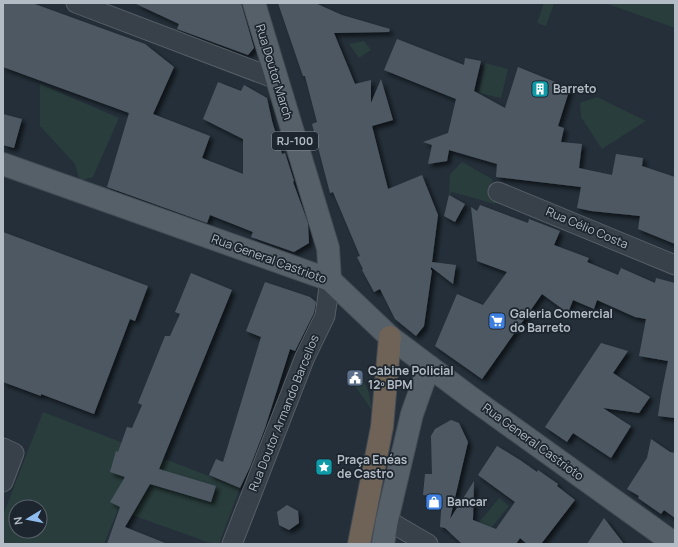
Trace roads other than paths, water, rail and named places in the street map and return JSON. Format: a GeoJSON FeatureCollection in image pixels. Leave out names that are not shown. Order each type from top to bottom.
{"type":"FeatureCollection","features":[{"type":"Feature","properties":{"kind":"highway"},"geometry":{"type":"LineString","coordinates":[[359,544],[382,427],[390,337]]}},
{"type":"Feature","properties":{"kind":"main road","name":"Rua Doutor March"},"geometry":{"type":"LineString","coordinates":[[254,3],[328,248],[330,280]]}},
{"type":"Feature","properties":{"kind":"main road","name":"Rua General Castrioto"},"geometry":{"type":"LineString","coordinates":[[3,164],[330,280],[390,337],[675,544]]}},
{"type":"Feature","properties":{"kind":"main road"},"geometry":{"type":"LineString","coordinates":[[383,544],[387,520],[412,414],[429,366]]}},
{"type":"Feature","properties":{"kind":"street"},"geometry":{"type":"LineString","coordinates":[[76,3],[276,79]]}},
{"type":"Feature","properties":{"kind":"street","name":"Rua Célio Costa"},"geometry":{"type":"LineString","coordinates":[[498,192],[675,265]]}},
{"type":"Feature","properties":{"kind":"street","name":"Rua Doutor Armando Barcellos"},"geometry":{"type":"LineString","coordinates":[[232,544],[305,357],[325,316],[330,280]]}},
{"type":"Feature","properties":{"kind":"street"},"geometry":{"type":"LineString","coordinates":[[3,448],[14,453],[3,482]]}},
{"type":"Feature","properties":{"kind":"street"},"geometry":{"type":"LineString","coordinates":[[387,520],[428,544]]}},
{"type":"Feature","properties":{"kind":"place","name":"Barreto"},"geometry":{"type":"Point","coordinates":[540,89]}},
{"type":"Feature","properties":{"kind":"place","name":"Galeria Comercial do Barreto"},"geometry":{"type":"Point","coordinates":[497,321]}},
{"type":"Feature","properties":{"kind":"place","name":"Cabine Policial 12º BPM"},"geometry":{"type":"Point","coordinates":[355,378]}},
{"type":"Feature","properties":{"kind":"place","name":"Praça Enéas de Castro"},"geometry":{"type":"Point","coordinates":[324,467]}},
{"type":"Feature","properties":{"kind":"place","name":"Bancar"},"geometry":{"type":"Point","coordinates":[434,502]}}]}
